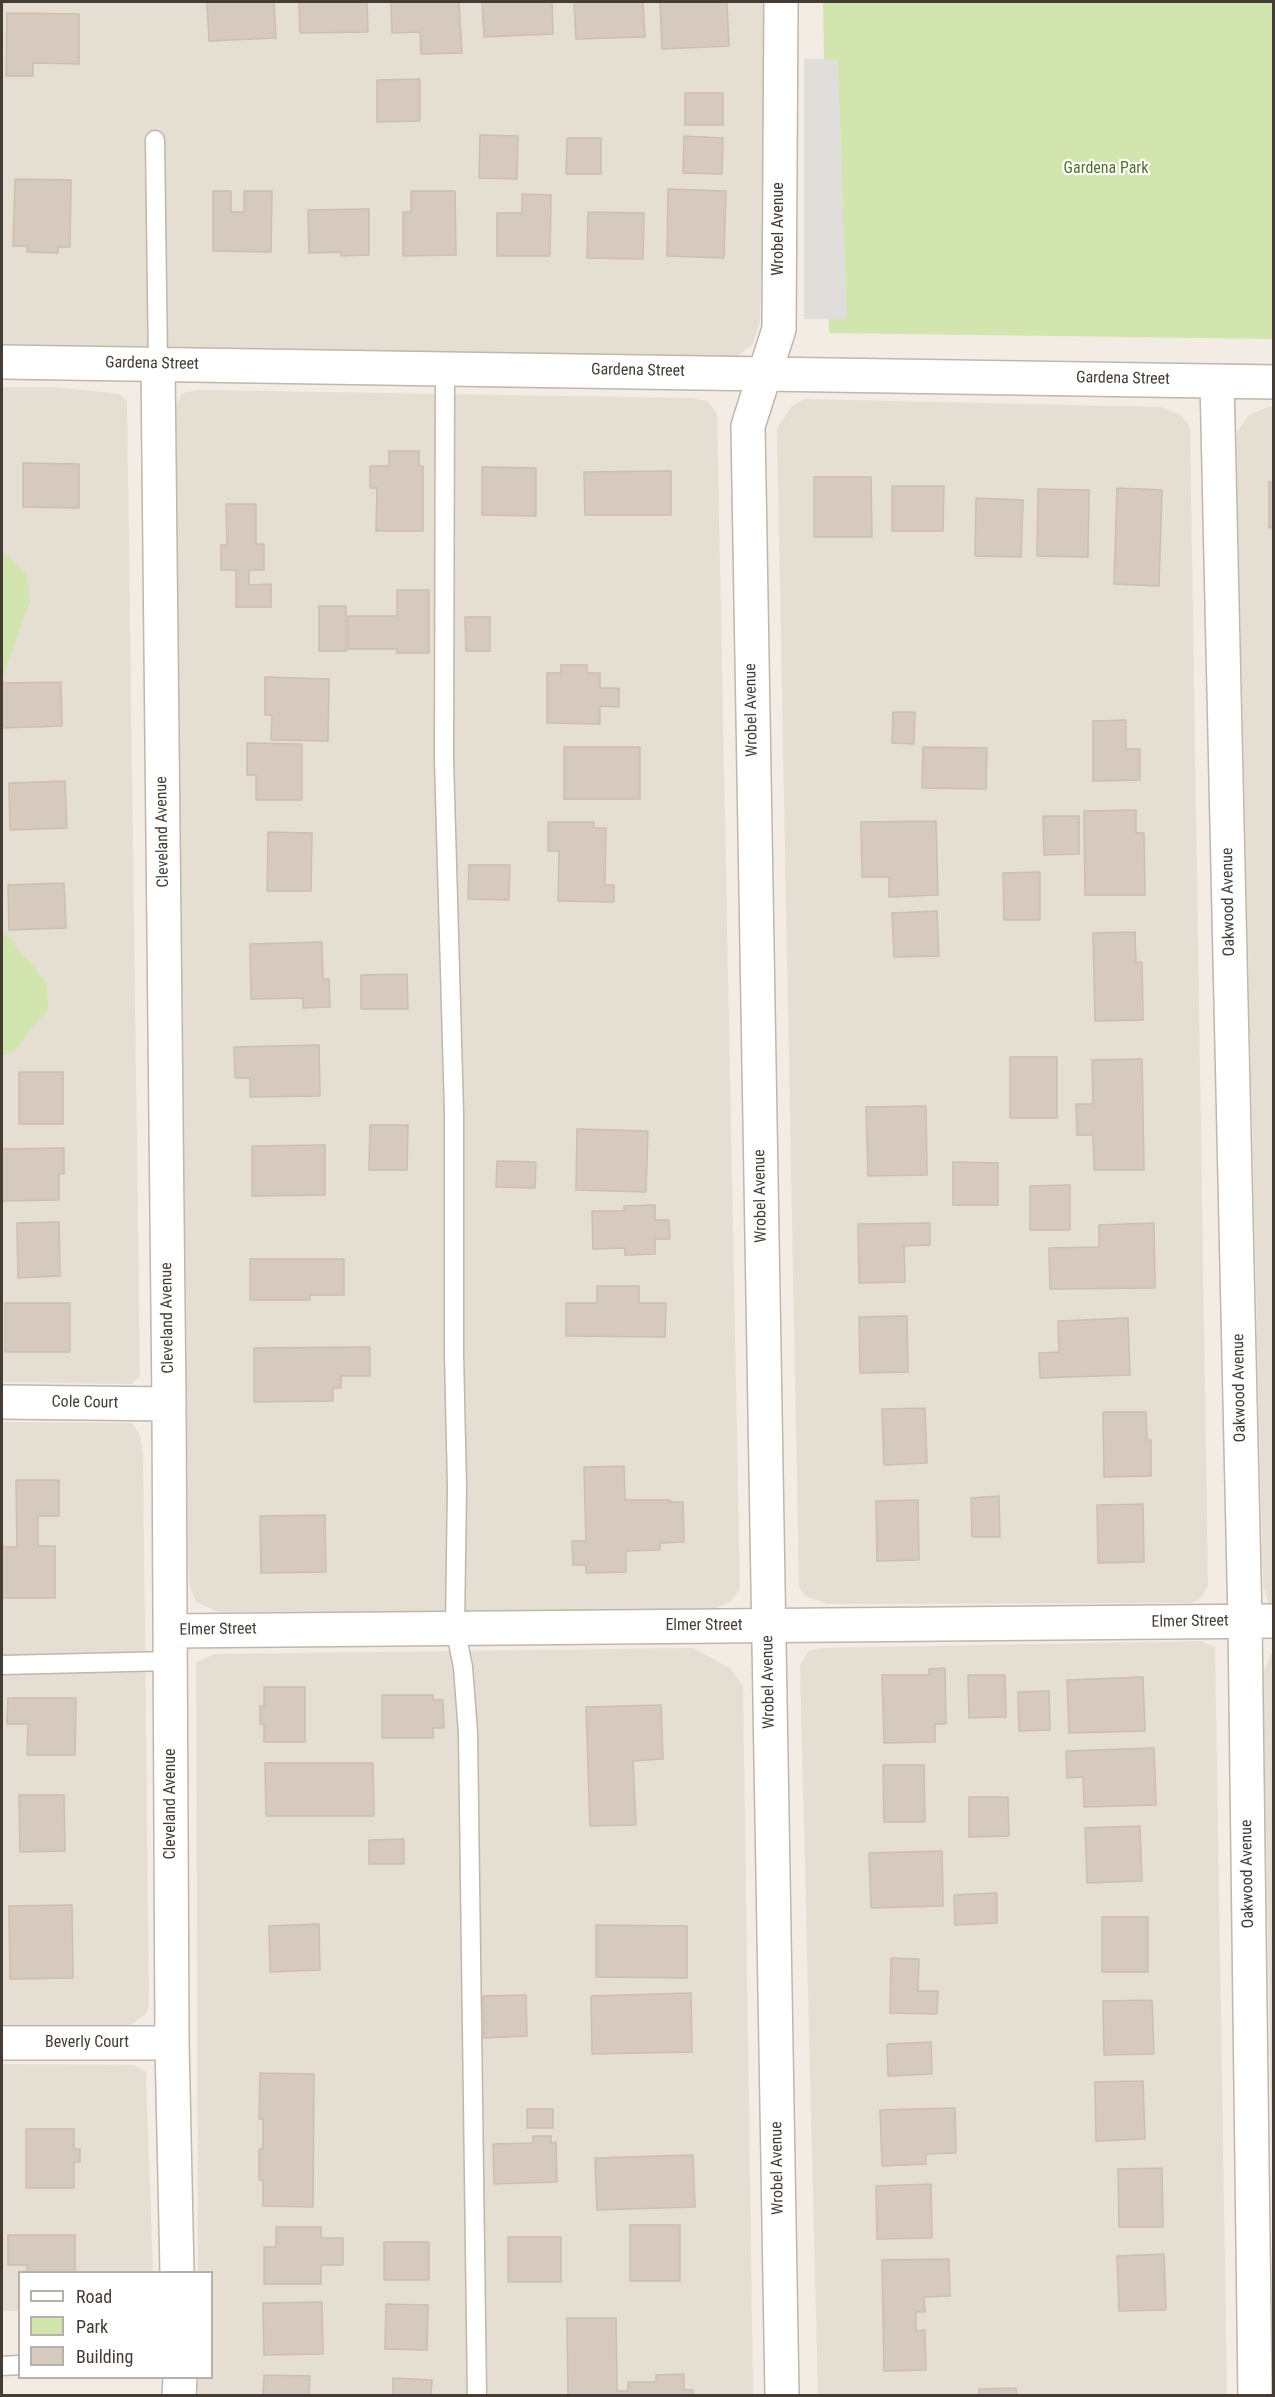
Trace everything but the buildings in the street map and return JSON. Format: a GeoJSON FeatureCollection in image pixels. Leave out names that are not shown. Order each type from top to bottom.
{"type":"FeatureCollection","features":[{"type":"Feature","properties":{"kind":"street","name":"Wrobel Avenue"},"geometry":{"type":"LineString","coordinates":[[781,2],[779,329],[748,426],[782,2396]]}},
{"type":"Feature","properties":{"kind":"street","name":"Gardena Street"},"geometry":{"type":"LineString","coordinates":[[2,362],[1274,382]]}},
{"type":"Feature","properties":{"kind":"street","name":"Cleveland Avenue"},"geometry":{"type":"LineString","coordinates":[[158,364],[169,1404],[172,2043],[177,2271]]}},
{"type":"Feature","properties":{"kind":"street","name":"Oakwood Avenue"},"geometry":{"type":"LineString","coordinates":[[1218,381],[1259,1621],[1255,2396]]}},
{"type":"Feature","properties":{"kind":"street","name":"Cole Court"},"geometry":{"type":"LineString","coordinates":[[2,1402],[169,1404]]}},
{"type":"Feature","properties":{"kind":"street","name":"Elmer Street"},"geometry":{"type":"LineString","coordinates":[[171,1646],[455,1627],[1259,1621]]}},
{"type":"Feature","properties":{"kind":"street","name":"Beverly Court"},"geometry":{"type":"LineString","coordinates":[[2,2043],[172,2043]]}},
{"type":"Feature","properties":{"kind":"street"},"geometry":{"type":"LineString","coordinates":[[180,2379],[180,2396]]}},
{"type":"Feature","properties":{"kind":"lane"},"geometry":{"type":"LineString","coordinates":[[156,140],[158,364]]}},
{"type":"Feature","properties":{"kind":"lane"},"geometry":{"type":"LineString","coordinates":[[445,368],[444,759],[454,1112],[454,1353],[457,1487],[455,1627],[463,1667],[468,1733],[477,2396]]}},
{"type":"Feature","properties":{"kind":"lane"},"geometry":{"type":"LineString","coordinates":[[2,1665],[171,1646]]}},
{"type":"Feature","properties":{"kind":"lane"},"geometry":{"type":"LineString","coordinates":[[2,2366],[18,2365]]}},
{"type":"Feature","properties":{"kind":"shaded area"},"geometry":{"type":"Polygon","coordinates":[[[2,2],[770,2],[760,321],[753,344],[736,357],[2,344],[2,2]]]}},
{"type":"Feature","properties":{"kind":"shaded area"},"geometry":{"type":"Polygon","coordinates":[[[804,59],[838,59],[847,319],[804,319],[804,59]]]}},
{"type":"Feature","properties":{"kind":"shaded area"},"geometry":{"type":"Polygon","coordinates":[[[2,387],[54,387],[120,394],[127,401],[140,1376],[131,1384],[2,1382],[2,387]]]}},
{"type":"Feature","properties":{"kind":"shaded area"},"geometry":{"type":"Polygon","coordinates":[[[199,390],[691,398],[707,401],[717,413],[740,1589],[730,1602],[709,1611],[218,1612],[196,1602],[189,1584],[188,1555],[176,407],[182,393],[199,390]]]}},
{"type":"Feature","properties":{"kind":"shaded area"},"geometry":{"type":"Polygon","coordinates":[[[804,399],[1160,407],[1181,415],[1190,427],[1208,1586],[1201,1598],[1191,1603],[828,1604],[805,1596],[799,1587],[777,429],[791,407],[804,399]]]}},
{"type":"Feature","properties":{"kind":"shaded area"},"geometry":{"type":"Polygon","coordinates":[[[1267,407],[1273,407],[1273,1607],[1270,1607],[1263,1586],[1236,434],[1248,416],[1267,407]]]}},
{"type":"Feature","properties":{"kind":"shaded area"},"geometry":{"type":"Polygon","coordinates":[[[2,1422],[132,1423],[140,1435],[143,1453],[149,2007],[145,2015],[123,2030],[2,2029],[2,1422]]]}},
{"type":"Feature","properties":{"kind":"shaded area"},"geometry":{"type":"Polygon","coordinates":[[[1201,1641],[1215,1647],[1227,2395],[818,2395],[800,1666],[808,1651],[823,1648],[1201,1641]]]}},
{"type":"Feature","properties":{"kind":"shaded area"},"geometry":{"type":"Polygon","coordinates":[[[693,1648],[731,1669],[743,1686],[753,2395],[198,2395],[198,2379],[213,2379],[213,2271],[198,2271],[196,1663],[214,1654],[693,1648]]]}},
{"type":"Feature","properties":{"kind":"shaded area"},"geometry":{"type":"Polygon","coordinates":[[[1273,1650],[1273,2206],[1263,1673],[1273,1650]]]}},
{"type":"Feature","properties":{"kind":"shaded area"},"geometry":{"type":"Polygon","coordinates":[[[2,2064],[134,2065],[146,2072],[153,2271],[18,2271],[18,2311],[2,2311],[2,2064]]]}},
{"type":"Feature","properties":{"kind":"green space","name":"Gardena Park"},"geometry":{"type":"Polygon","coordinates":[[[823,2],[1273,2],[1273,339],[829,333],[823,2]]]}},
{"type":"Feature","properties":{"kind":"green space"},"geometry":{"type":"Polygon","coordinates":[[[2,551],[27,576],[30,601],[2,679],[2,551]]]}},
{"type":"Feature","properties":{"kind":"green space"},"geometry":{"type":"Polygon","coordinates":[[[2,930],[47,983],[48,1009],[14,1051],[2,1056],[2,930]]]}}]}
